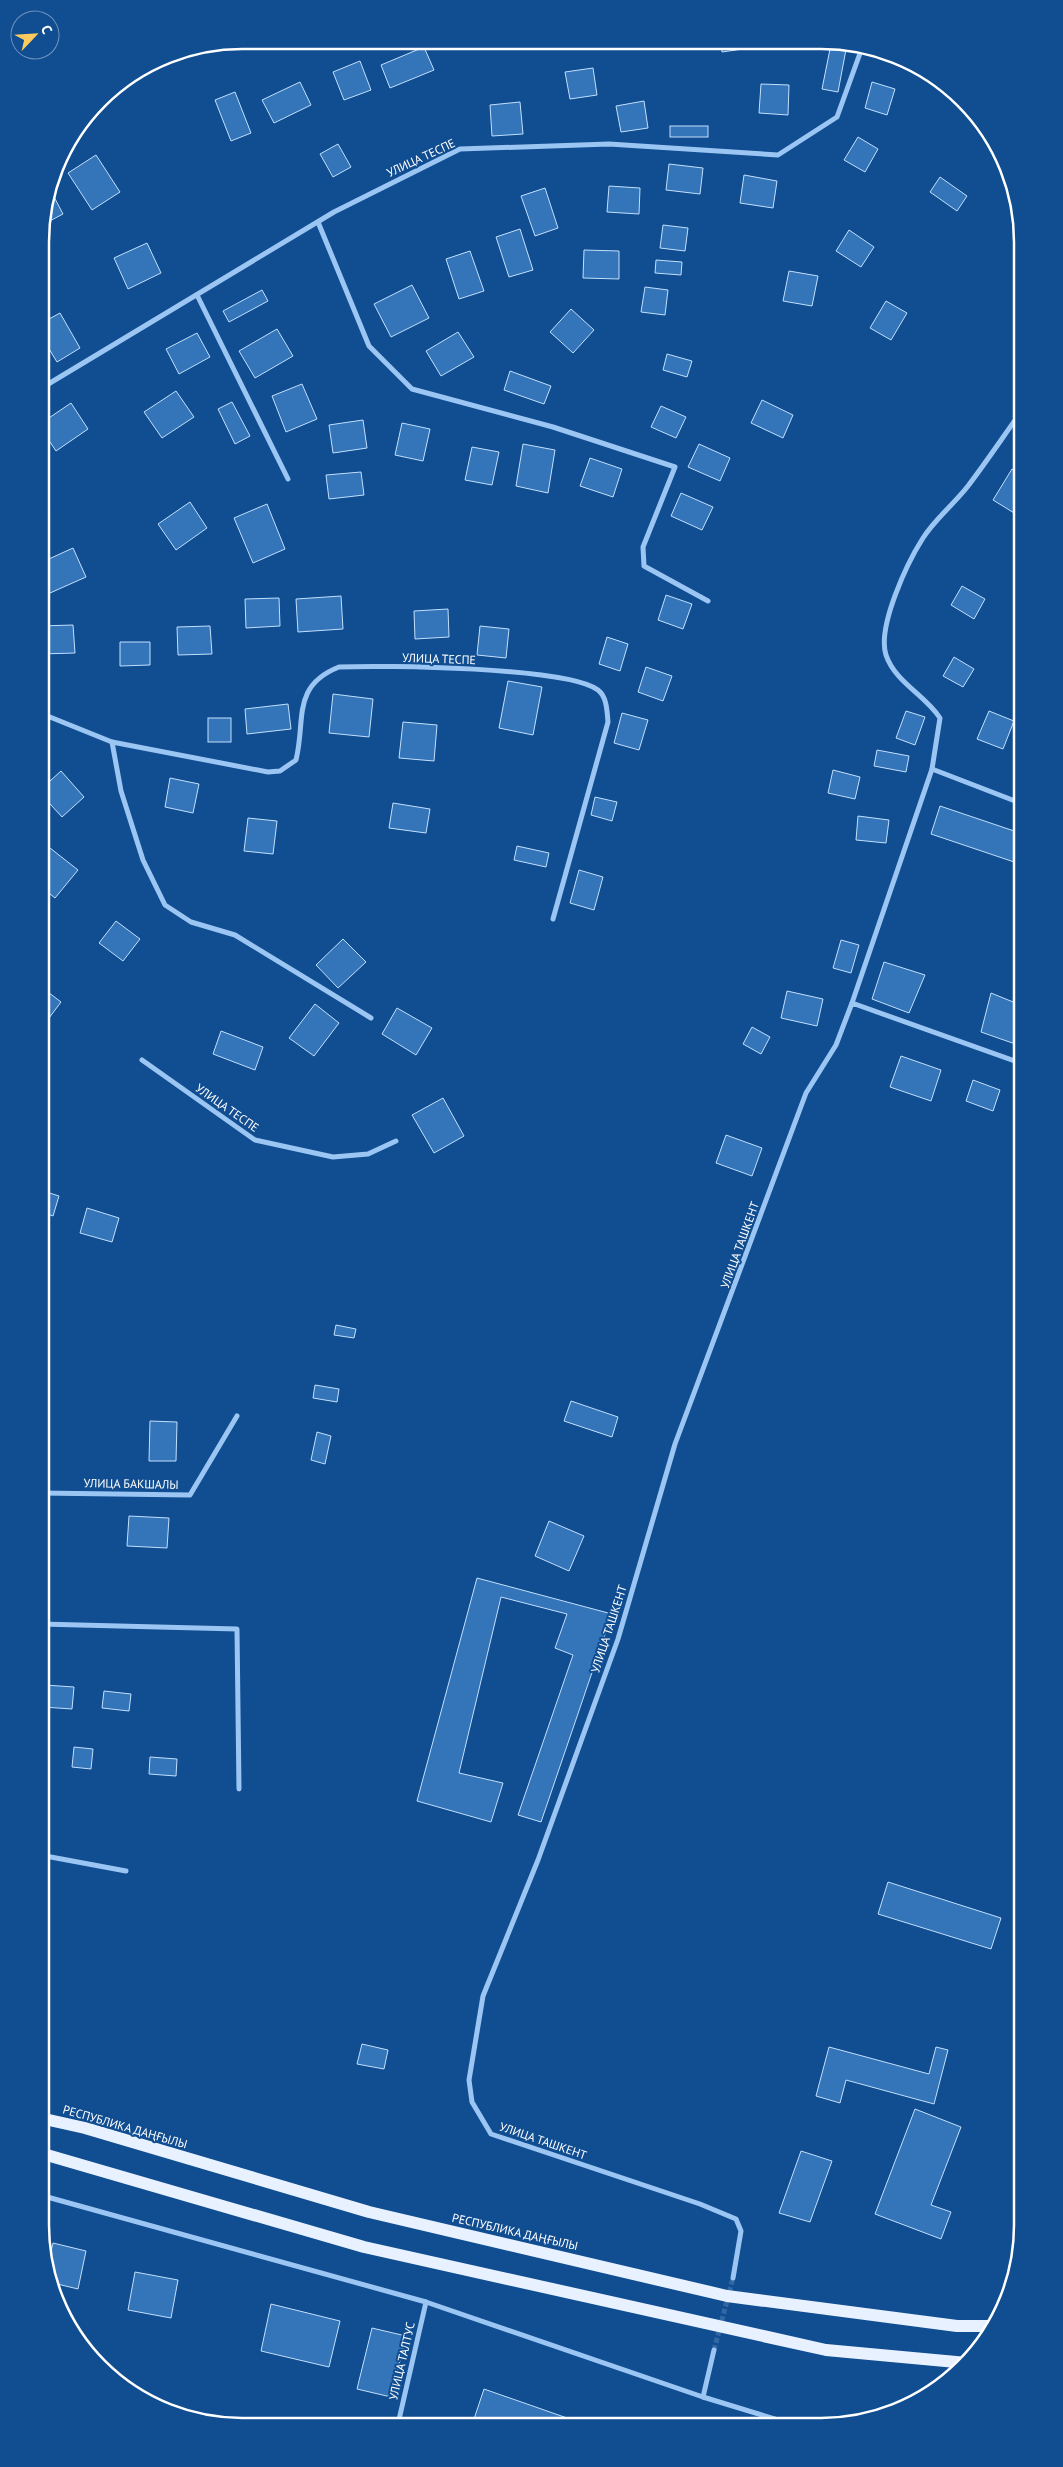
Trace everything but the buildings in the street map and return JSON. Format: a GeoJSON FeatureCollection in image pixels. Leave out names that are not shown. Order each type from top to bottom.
{"type":"FeatureCollection","features":[{"type":"Feature","properties":{"kind":"main road","name":"РЕСПУБЛИКА ДАҢҒЫЛЫ"},"geometry":{"type":"LineString","coordinates":[[49,2120],[85,2128],[369,2212],[727,2296],[957,2326],[986,2326]]}},
{"type":"Feature","properties":{"kind":"main road"},"geometry":{"type":"LineString","coordinates":[[49,2156],[364,2247],[826,2350],[957,2362]]}},
{"type":"Feature","properties":{"kind":"street","name":"УЛИЦА ТЕСПЕ"},"geometry":{"type":"LineString","coordinates":[[49,384],[318,222],[460,149],[609,144],[778,155],[836,117],[860,52]]}},
{"type":"Feature","properties":{"kind":"street"},"geometry":{"type":"LineString","coordinates":[[318,222],[369,346],[412,389],[553,427],[674,467],[643,547],[644,566],[708,602]]}},
{"type":"Feature","properties":{"kind":"street"},"geometry":{"type":"LineString","coordinates":[[197,295],[288,479]]}},
{"type":"Feature","properties":{"kind":"street","name":"УЛИЦА ТАШКЕНТ"},"geometry":{"type":"LineString","coordinates":[[733,2278],[741,2230],[736,2219],[700,2204],[491,2134],[472,2102],[469,2080],[483,1996],[538,1860],[618,1639],[675,1444],[806,1093],[836,1045],[852,1003],[932,769],[940,718],[893,670],[883,642],[896,590],[924,537],[968,487],[1014,421]]}},
{"type":"Feature","properties":{"kind":"street","name":"УЛИЦА ТЕСПЕ"},"geometry":{"type":"LineString","coordinates":[[49,717],[112,742],[268,772],[280,771],[296,760],[304,698],[314,683],[326,672],[339,667],[543,674],[582,682],[598,690],[602,695],[605,700],[608,722],[553,919]]}},
{"type":"Feature","properties":{"kind":"street"},"geometry":{"type":"LineString","coordinates":[[112,742],[121,791],[143,860],[165,905],[191,922],[235,935],[371,1018]]}},
{"type":"Feature","properties":{"kind":"street"},"geometry":{"type":"LineString","coordinates":[[932,769],[1014,801]]}},
{"type":"Feature","properties":{"kind":"street"},"geometry":{"type":"LineString","coordinates":[[852,1003],[1014,1061]]}},
{"type":"Feature","properties":{"kind":"street","name":"УЛИЦА ТЕСПЕ"},"geometry":{"type":"LineString","coordinates":[[142,1060],[255,1140],[333,1157],[368,1154],[396,1141]]}},
{"type":"Feature","properties":{"kind":"street","name":"УЛИЦА БАКШАЛЫ"},"geometry":{"type":"LineString","coordinates":[[49,1493],[190,1495],[237,1416]]}},
{"type":"Feature","properties":{"kind":"street"},"geometry":{"type":"LineString","coordinates":[[49,1624],[237,1629],[239,1789]]}},
{"type":"Feature","properties":{"kind":"street"},"geometry":{"type":"LineString","coordinates":[[49,1857],[126,1871]]}},
{"type":"Feature","properties":{"kind":"street"},"geometry":{"type":"LineString","coordinates":[[49,2197],[426,2302],[703,2397],[772,2418]]}},
{"type":"Feature","properties":{"kind":"street","name":"УЛИЦА ТАЛТУС"},"geometry":{"type":"LineString","coordinates":[[399,2418],[426,2302]]}},
{"type":"Feature","properties":{"kind":"street"},"geometry":{"type":"LineString","coordinates":[[703,2397],[714,2350]]}},
{"type":"Feature","properties":{"kind":"tunnel"},"geometry":{"type":"LineString","coordinates":[[714,2350],[733,2278]]}}]}
